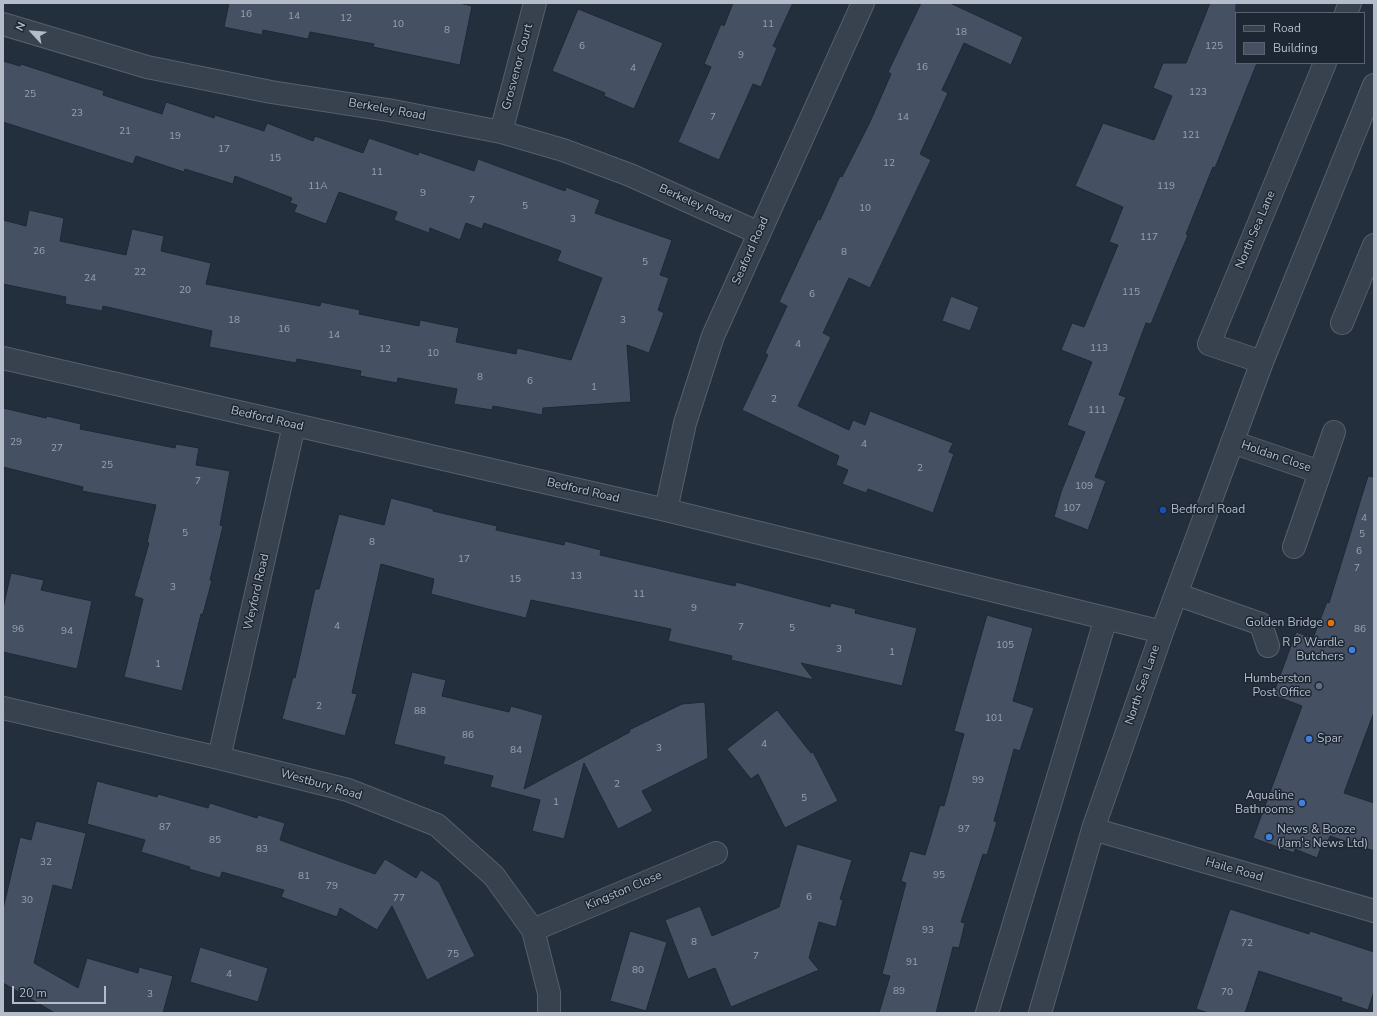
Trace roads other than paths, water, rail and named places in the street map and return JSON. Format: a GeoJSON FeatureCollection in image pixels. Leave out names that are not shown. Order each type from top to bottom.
{"type":"FeatureCollection","features":[{"type":"Feature","properties":{"kind":"street","name":"Grosvenor Court"},"geometry":{"type":"LineString","coordinates":[[501,132],[536,3]]}},
{"type":"Feature","properties":{"kind":"street","name":"Seaford Road"},"geometry":{"type":"LineString","coordinates":[[666,510],[685,423],[713,336],[863,3]]}},
{"type":"Feature","properties":{"kind":"street","name":"Berkeley Road"},"geometry":{"type":"LineString","coordinates":[[3,24],[147,68],[271,92],[388,110],[501,132],[563,150],[630,175],[759,233]]}},
{"type":"Feature","properties":{"kind":"street","name":"North Sea Lane"},"geometry":{"type":"LineString","coordinates":[[1262,362],[1209,344],[1325,64]]}},
{"type":"Feature","properties":{"kind":"street","name":"North Sea Lane"},"geometry":{"type":"LineString","coordinates":[[1040,1013],[1093,829],[1162,632],[1262,362],[1374,85]]}},
{"type":"Feature","properties":{"kind":"street"},"geometry":{"type":"LineString","coordinates":[[1342,323],[1374,245]]}},
{"type":"Feature","properties":{"kind":"street","name":"Bedford Road"},"geometry":{"type":"LineString","coordinates":[[3,358],[666,510],[1162,632]]}},
{"type":"Feature","properties":{"kind":"street","name":"Weyford Road"},"geometry":{"type":"LineString","coordinates":[[219,758],[294,425]]}},
{"type":"Feature","properties":{"kind":"street","name":"Holdan Close"},"geometry":{"type":"LineString","coordinates":[[1294,547],[1334,432]]}},
{"type":"Feature","properties":{"kind":"street","name":"Holdan Close"},"geometry":{"type":"LineString","coordinates":[[1232,442],[1320,472]]}},
{"type":"Feature","properties":{"kind":"street"},"geometry":{"type":"LineString","coordinates":[[1176,594],[1262,624],[1268,646]]}},
{"type":"Feature","properties":{"kind":"street"},"geometry":{"type":"LineString","coordinates":[[988,1013],[1106,618]]}},
{"type":"Feature","properties":{"kind":"street","name":"Westbury Road"},"geometry":{"type":"LineString","coordinates":[[3,708],[219,758],[348,790],[437,825],[494,876],[533,930],[549,993],[549,1013]]}},
{"type":"Feature","properties":{"kind":"street","name":"Haile Road"},"geometry":{"type":"LineString","coordinates":[[1093,829],[1374,911]]}},
{"type":"Feature","properties":{"kind":"street","name":"Kingston Close"},"geometry":{"type":"LineString","coordinates":[[533,930],[716,853]]}},
{"type":"Feature","properties":{"kind":"place","name":"Bedford Road"},"geometry":{"type":"Point","coordinates":[1163,510]}},
{"type":"Feature","properties":{"kind":"place","name":"Golden Bridge"},"geometry":{"type":"Point","coordinates":[1331,623]}},
{"type":"Feature","properties":{"kind":"place","name":"R P Wardle Butchers"},"geometry":{"type":"Point","coordinates":[1352,650]}},
{"type":"Feature","properties":{"kind":"place","name":"Humberston Post Office"},"geometry":{"type":"Point","coordinates":[1319,686]}},
{"type":"Feature","properties":{"kind":"place","name":"Spar"},"geometry":{"type":"Point","coordinates":[1309,739]}},
{"type":"Feature","properties":{"kind":"place","name":"Aqualine Bathrooms"},"geometry":{"type":"Point","coordinates":[1302,803]}},
{"type":"Feature","properties":{"kind":"place","name":"News & Booze (Jam's News Ltd)"},"geometry":{"type":"Point","coordinates":[1269,837]}}]}
